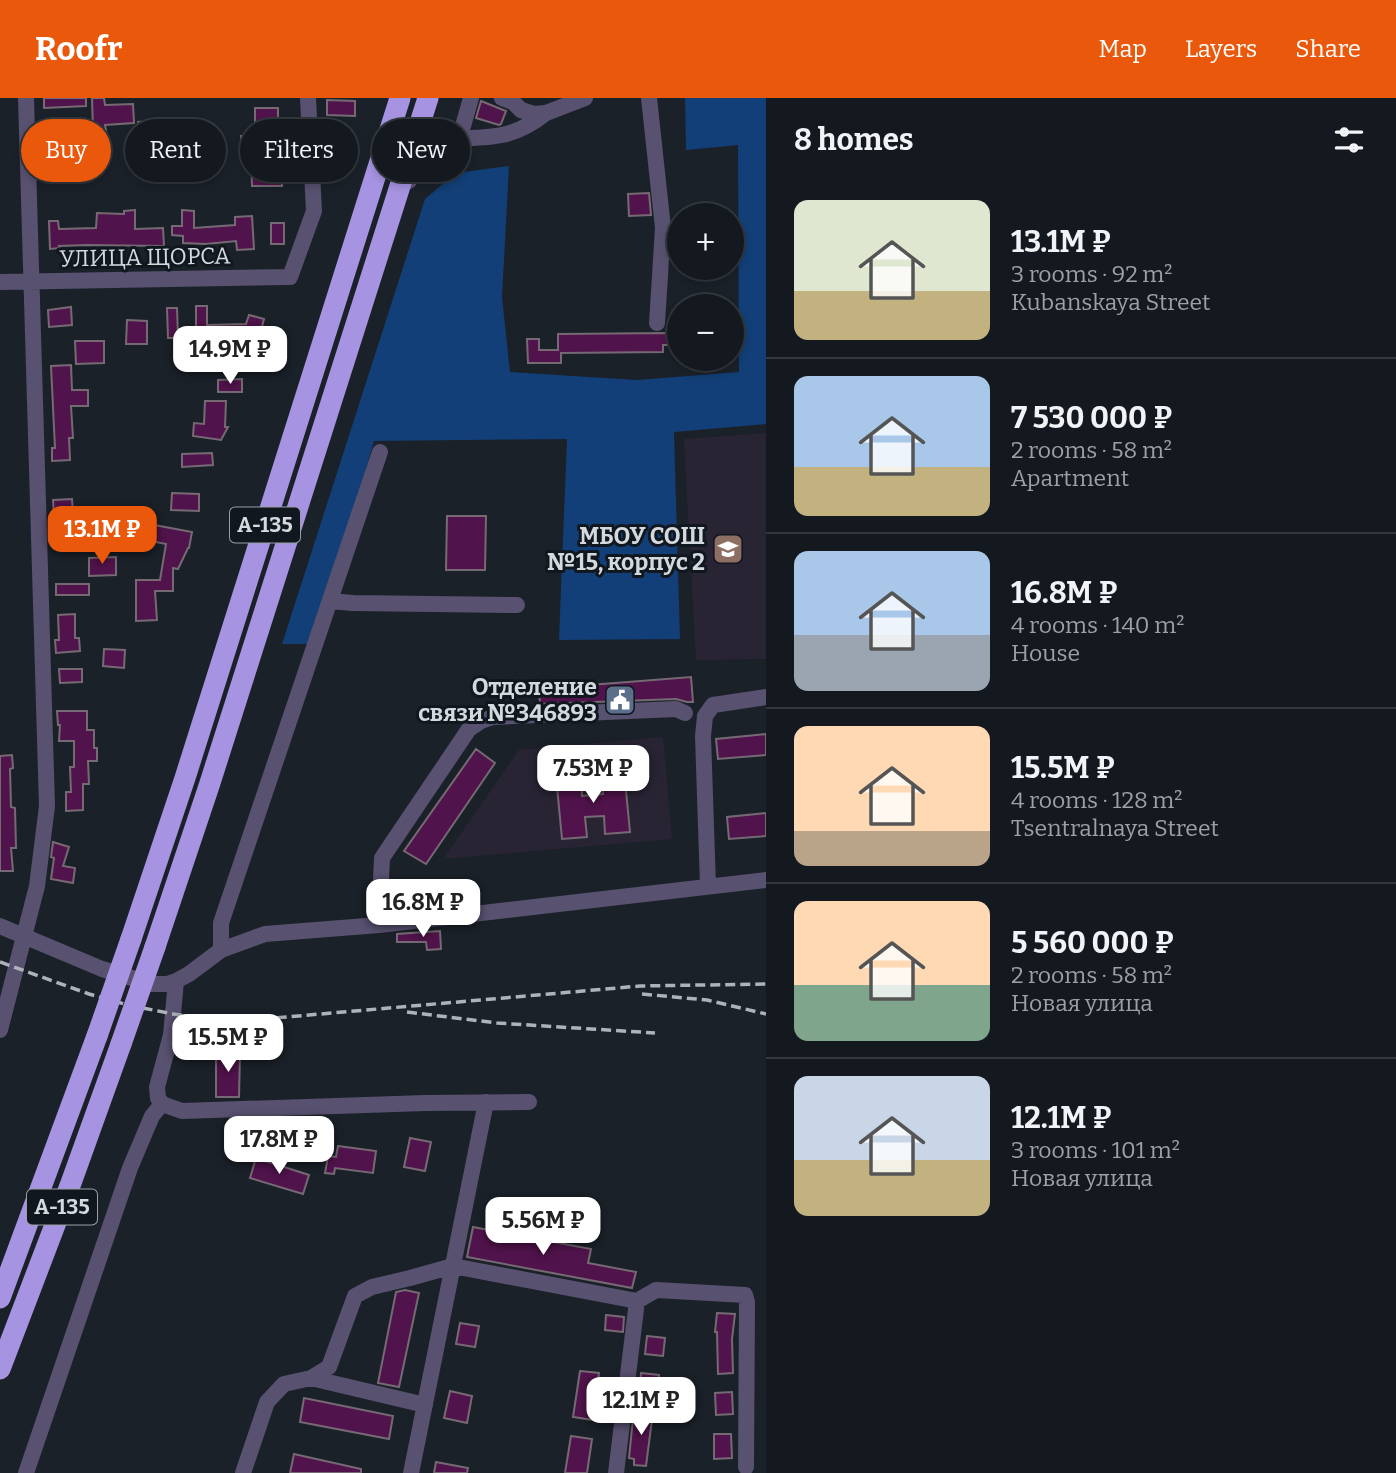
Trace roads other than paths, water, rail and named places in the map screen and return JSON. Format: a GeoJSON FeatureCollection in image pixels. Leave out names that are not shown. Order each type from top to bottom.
{"type":"FeatureCollection","features":[{"type":"Feature","properties":{"kind":"highway","name":"А-135"},"geometry":{"type":"LineString","coordinates":[[0,1298],[97,1036],[185,778],[400,98]]}},
{"type":"Feature","properties":{"kind":"highway","name":"А-135"},"geometry":{"type":"LineString","coordinates":[[0,1369],[71,1183],[155,947],[209,786],[428,98]]}},
{"type":"Feature","properties":{"kind":"street"},"geometry":{"type":"LineString","coordinates":[[0,1030],[37,887],[47,806],[26,98]]}},
{"type":"Feature","properties":{"kind":"street","name":"УЛИЦА ЩОРСА"},"geometry":{"type":"LineString","coordinates":[[0,282],[290,277],[314,211],[308,98]]}},
{"type":"Feature","properties":{"kind":"street"},"geometry":{"type":"LineString","coordinates":[[465,119],[471,98]]}},
{"type":"Feature","properties":{"kind":"street"},"geometry":{"type":"LineString","coordinates":[[502,98],[513,102],[522,110],[534,114],[546,113]]}},
{"type":"Feature","properties":{"kind":"street"},"geometry":{"type":"LineString","coordinates":[[470,138],[501,137],[534,122],[546,113],[585,98]]}},
{"type":"Feature","properties":{"kind":"street"},"geometry":{"type":"LineString","coordinates":[[649,98],[663,229],[657,323]]}},
{"type":"Feature","properties":{"kind":"street"},"geometry":{"type":"LineString","coordinates":[[383,239],[394,227],[409,182]]}},
{"type":"Feature","properties":{"kind":"street"},"geometry":{"type":"LineString","coordinates":[[221,950],[221,923],[380,452]]}},
{"type":"Feature","properties":{"kind":"street"},"geometry":{"type":"LineString","coordinates":[[330,601],[517,605]]}},
{"type":"Feature","properties":{"kind":"street"},"geometry":{"type":"LineString","coordinates":[[708,886],[702,736],[705,716],[713,705],[766,697]]}},
{"type":"Feature","properties":{"kind":"street"},"geometry":{"type":"LineString","coordinates":[[379,925],[382,858],[469,729],[493,717],[676,709],[685,713]]}},
{"type":"Feature","properties":{"kind":"street"},"geometry":{"type":"LineString","coordinates":[[0,926],[102,969],[152,984],[167,984],[188,974],[221,950],[265,934],[379,925],[766,880]]}},
{"type":"Feature","properties":{"kind":"street"},"geometry":{"type":"LineString","coordinates":[[176,981],[171,1035],[158,1087],[158,1098],[162,1104],[181,1111],[529,1102]]}},
{"type":"Feature","properties":{"kind":"street"},"geometry":{"type":"LineString","coordinates":[[411,1473],[486,1102]]}},
{"type":"Feature","properties":{"kind":"street"},"geometry":{"type":"LineString","coordinates":[[26,1473],[130,1168],[152,1116],[162,1104]]}},
{"type":"Feature","properties":{"kind":"street"},"geometry":{"type":"LineString","coordinates":[[243,1473],[267,1402],[284,1384],[311,1378],[329,1367],[355,1296],[372,1287],[453,1266],[637,1301],[656,1290],[745,1295],[746,1467]]}},
{"type":"Feature","properties":{"kind":"street"},"geometry":{"type":"LineString","coordinates":[[616,1473],[637,1301]]}},
{"type":"Feature","properties":{"kind":"street"},"geometry":{"type":"LineString","coordinates":[[311,1378],[425,1405]]}},
{"type":"Feature","properties":{"kind":"railway"},"geometry":{"type":"LineString","coordinates":[[0,962],[128,1005],[211,1019],[275,1018],[640,986],[766,984]]}},
{"type":"Feature","properties":{"kind":"railway"},"geometry":{"type":"LineString","coordinates":[[642,994],[707,1000],[766,1014]]}},
{"type":"Feature","properties":{"kind":"railway"},"geometry":{"type":"LineString","coordinates":[[407,1012],[497,1023],[655,1033]]}},
{"type":"Feature","properties":{"kind":"place","name":"МБОУ СОШ №15, корпус 2"},"geometry":{"type":"Point","coordinates":[728,549]}},
{"type":"Feature","properties":{"kind":"place","name":"Отделение связи №346893"},"geometry":{"type":"Point","coordinates":[620,700]}}]}
